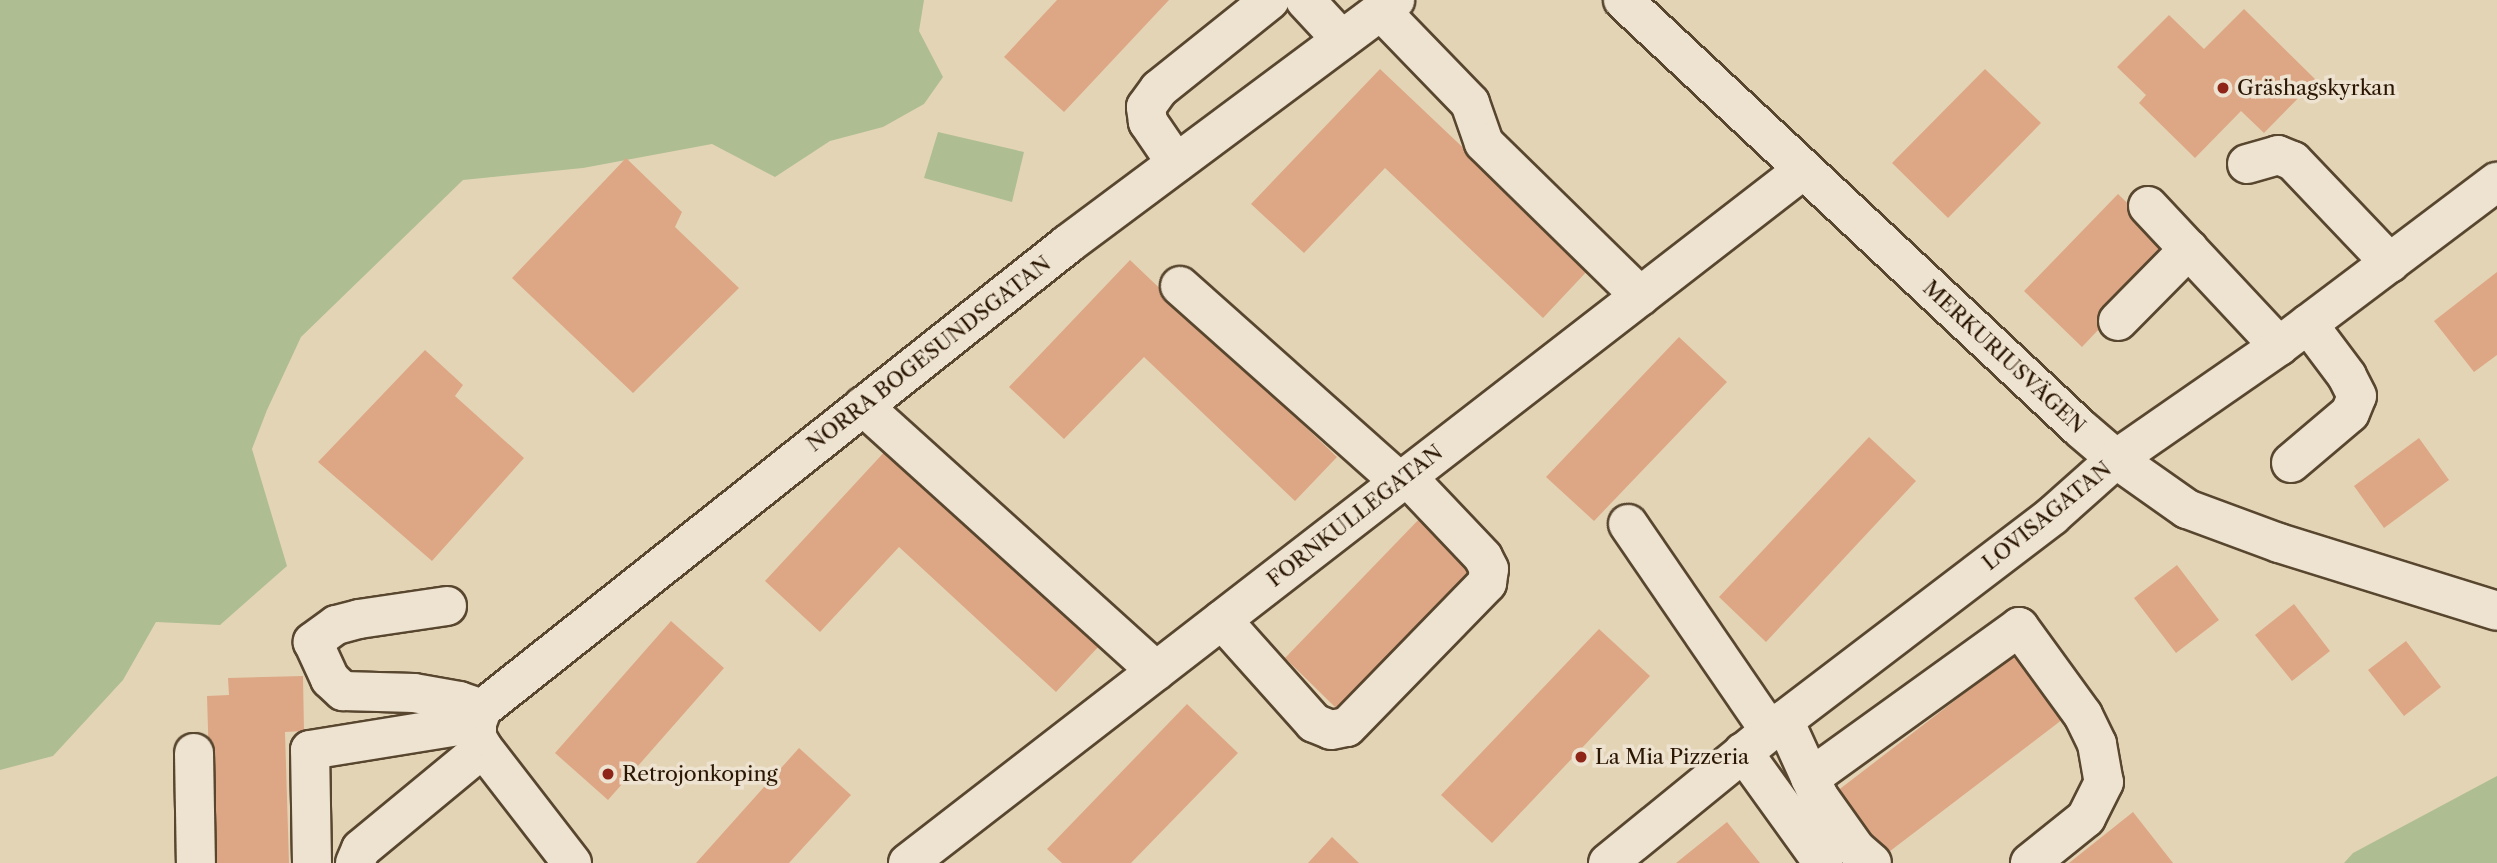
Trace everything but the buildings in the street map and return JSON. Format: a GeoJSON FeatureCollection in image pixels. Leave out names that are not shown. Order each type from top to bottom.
{"type":"FeatureCollection","features":[{"type":"Feature","properties":{"kind":"street"},"geometry":{"type":"LineString","coordinates":[[1176,163],[1148,122],[1146,107],[1159,89],[1270,0]]}},
{"type":"Feature","properties":{"kind":"street"},"geometry":{"type":"LineString","coordinates":[[1305,0],[1342,40]]}},
{"type":"Feature","properties":{"kind":"street","name":"MERKURIUSVÄGEN"},"geometry":{"type":"LineString","coordinates":[[1623,0],[2116,459],[2187,509],[2279,543],[2497,611]]}},
{"type":"Feature","properties":{"kind":"street"},"geometry":{"type":"LineString","coordinates":[[1388,5],[1470,103],[1484,143],[1640,296]]}},
{"type":"Feature","properties":{"kind":"street","name":"NORRA BOGESUNDSGATAN"},"geometry":{"type":"LineString","coordinates":[[355,863],[361,849],[481,727],[863,406],[1068,243],[1388,5]]}},
{"type":"Feature","properties":{"kind":"street"},"geometry":{"type":"LineString","coordinates":[[2247,164],[2278,155],[2293,161],[2390,262]]}},
{"type":"Feature","properties":{"kind":"street","name":"FORNKULLEGATAN"},"geometry":{"type":"LineString","coordinates":[[908,863],[1803,170]]}},
{"type":"Feature","properties":{"kind":"street","name":"LOVISAGATAN"},"geometry":{"type":"LineString","coordinates":[[1608,863],[1766,734],[2052,516],[2116,459],[2293,335],[2497,182]]}},
{"type":"Feature","properties":{"kind":"street"},"geometry":{"type":"LineString","coordinates":[[2148,206],[2189,249],[2347,376],[2357,396],[2350,413],[2291,463]]}},
{"type":"Feature","properties":{"kind":"street"},"geometry":{"type":"LineString","coordinates":[[2119,321],[2189,249]]}},
{"type":"Feature","properties":{"kind":"street"},"geometry":{"type":"LineString","coordinates":[[1180,286],[1403,479],[1483,556],[1489,569],[1487,583],[1347,727],[1331,730],[1314,723],[1222,620]]}},
{"type":"Feature","properties":{"kind":"street"},"geometry":{"type":"LineString","coordinates":[[863,406],[1156,671]]}},
{"type":"Feature","properties":{"kind":"street"},"geometry":{"type":"LineString","coordinates":[[1628,524],[1766,734],[1823,863]]}},
{"type":"Feature","properties":{"kind":"street"},"geometry":{"type":"LineString","coordinates":[[447,606],[347,622],[336,625],[313,642],[330,679],[343,691],[414,694],[459,701],[481,727],[572,863]]}},
{"type":"Feature","properties":{"kind":"street"},"geometry":{"type":"LineString","coordinates":[[1810,778],[2019,627],[2082,715],[2096,744],[2104,782],[2086,818],[2030,863]]}},
{"type":"Feature","properties":{"kind":"street"},"geometry":{"type":"LineString","coordinates":[[313,863],[310,750],[481,727]]}},
{"type":"Feature","properties":{"kind":"street"},"geometry":{"type":"LineString","coordinates":[[1766,734],[1810,778],[1819,797],[1849,839],[1872,863]]}},
{"type":"Feature","properties":{"kind":"street"},"geometry":{"type":"LineString","coordinates":[[194,753],[196,863]]}},
{"type":"Feature","properties":{"kind":"green space"},"geometry":{"type":"Polygon","coordinates":[[[0,0],[924,0],[919,31],[943,77],[924,104],[883,127],[830,141],[775,177],[712,144],[583,168],[463,180],[301,337],[267,410],[252,449],[287,566],[220,625],[156,622],[123,680],[53,756],[0,770],[0,0]]]}},
{"type":"Feature","properties":{"kind":"green space"},"geometry":{"type":"Polygon","coordinates":[[[938,132],[1024,152],[1012,202],[924,178],[938,132]]]}},
{"type":"Feature","properties":{"kind":"green space"},"geometry":{"type":"Polygon","coordinates":[[[2497,776],[2497,863],[2344,863],[2353,853],[2497,776]]]}},
{"type":"Feature","properties":{"kind":"place","name":"Gräshagskyrkan"},"geometry":{"type":"Point","coordinates":[2223,88]}},
{"type":"Feature","properties":{"kind":"place","name":"La Mia Pizzeria"},"geometry":{"type":"Point","coordinates":[1581,757]}},
{"type":"Feature","properties":{"kind":"place","name":"Retrojonkoping"},"geometry":{"type":"Point","coordinates":[608,774]}}]}
